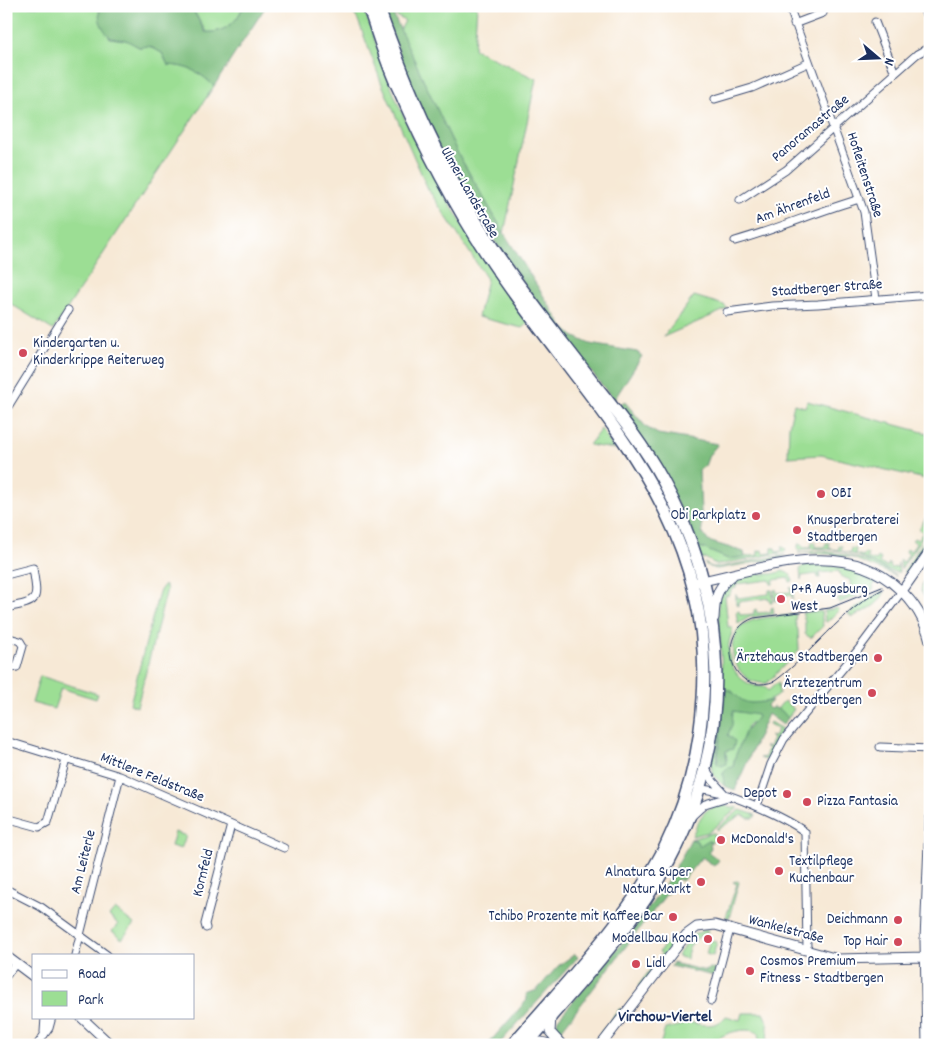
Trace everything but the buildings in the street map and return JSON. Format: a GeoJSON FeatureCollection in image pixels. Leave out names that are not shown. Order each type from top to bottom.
{"type":"FeatureCollection","features":[{"type":"Feature","properties":{"kind":"main road","name":"Ulmer Landstraße"},"geometry":{"type":"LineString","coordinates":[[368,6],[397,88],[439,174],[487,255],[577,376],[609,411]]}},
{"type":"Feature","properties":{"kind":"main road"},"geometry":{"type":"LineString","coordinates":[[378,6],[404,80],[445,166],[493,247],[609,411],[654,489],[670,521],[699,582],[714,625],[717,669],[716,698],[705,767],[663,850],[634,897],[590,953],[512,1045]]}},
{"type":"Feature","properties":{"kind":"main road"},"geometry":{"type":"LineString","coordinates":[[526,1045],[598,961],[643,901],[663,872],[688,820],[704,689],[699,582]]}},
{"type":"Feature","properties":{"kind":"street","name":"Hofleitenstraße"},"geometry":{"type":"LineString","coordinates":[[789,6],[808,63],[860,199],[870,244],[876,299]]}},
{"type":"Feature","properties":{"kind":"street"},"geometry":{"type":"LineString","coordinates":[[794,24],[823,13]]}},
{"type":"Feature","properties":{"kind":"street"},"geometry":{"type":"LineString","coordinates":[[925,13],[930,19]]}},
{"type":"Feature","properties":{"kind":"street"},"geometry":{"type":"LineString","coordinates":[[876,22],[895,73]]}},
{"type":"Feature","properties":{"kind":"street","name":"Panoramastraße"},"geometry":{"type":"LineString","coordinates":[[740,200],[786,170],[917,54],[930,47]]}},
{"type":"Feature","properties":{"kind":"street"},"geometry":{"type":"LineString","coordinates":[[715,99],[752,88],[808,63]]}},
{"type":"Feature","properties":{"kind":"street","name":"Am Ährenfeld"},"geometry":{"type":"LineString","coordinates":[[736,241],[775,230],[831,207],[860,199]]}},
{"type":"Feature","properties":{"kind":"street","name":"Stadtberger Straße"},"geometry":{"type":"LineString","coordinates":[[727,312],[772,306],[930,295]]}},
{"type":"Feature","properties":{"kind":"street"},"geometry":{"type":"LineString","coordinates":[[6,410],[68,310]]}},
{"type":"Feature","properties":{"kind":"street"},"geometry":{"type":"LineString","coordinates":[[757,806],[771,764],[784,739],[858,650],[930,550]]}},
{"type":"Feature","properties":{"kind":"street"},"geometry":{"type":"LineString","coordinates":[[699,582],[776,564],[830,559],[869,568],[902,591],[920,615],[930,641]]}},
{"type":"Feature","properties":{"kind":"street"},"geometry":{"type":"LineString","coordinates":[[6,575],[33,568],[37,592],[34,601],[30,604],[6,608]]}},
{"type":"Feature","properties":{"kind":"street"},"geometry":{"type":"LineString","coordinates":[[714,625],[714,599],[726,580],[734,574]]}},
{"type":"Feature","properties":{"kind":"street"},"geometry":{"type":"LineString","coordinates":[[6,637],[20,641],[23,646],[17,666],[6,669]]}},
{"type":"Feature","properties":{"kind":"street","name":"Mittlere Feldstraße"},"geometry":{"type":"LineString","coordinates":[[6,741],[120,776],[284,848]]}},
{"type":"Feature","properties":{"kind":"street"},"geometry":{"type":"LineString","coordinates":[[880,747],[930,750]]}},
{"type":"Feature","properties":{"kind":"street"},"geometry":{"type":"LineString","coordinates":[[6,818],[39,827],[48,822],[66,760]]}},
{"type":"Feature","properties":{"kind":"street"},"geometry":{"type":"LineString","coordinates":[[705,767],[713,781],[728,796]]}},
{"type":"Feature","properties":{"kind":"street","name":"Am Leiterle"},"geometry":{"type":"LineString","coordinates":[[75,954],[120,776]]}},
{"type":"Feature","properties":{"kind":"street"},"geometry":{"type":"LineString","coordinates":[[693,790],[728,796],[757,806],[805,832],[807,949]]}},
{"type":"Feature","properties":{"kind":"street"},"geometry":{"type":"LineString","coordinates":[[688,820],[705,804],[728,796]]}},
{"type":"Feature","properties":{"kind":"street"},"geometry":{"type":"LineString","coordinates":[[927,1045],[925,957],[930,818]]}},
{"type":"Feature","properties":{"kind":"street","name":"Kornfeld"},"geometry":{"type":"LineString","coordinates":[[206,928],[205,924],[231,826]]}},
{"type":"Feature","properties":{"kind":"street"},"geometry":{"type":"LineString","coordinates":[[6,889],[40,907],[105,954]]}},
{"type":"Feature","properties":{"kind":"street","name":"Wankelstraße"},"geometry":{"type":"LineString","coordinates":[[601,1045],[689,932],[706,924],[848,960],[925,957]]}},
{"type":"Feature","properties":{"kind":"street","name":"Wankelstraße"},"geometry":{"type":"LineString","coordinates":[[711,1001],[730,929]]}},
{"type":"Feature","properties":{"kind":"street"},"geometry":{"type":"LineString","coordinates":[[6,956],[32,977]]}},
{"type":"Feature","properties":{"kind":"street"},"geometry":{"type":"LineString","coordinates":[[6,976],[16,963]]}},
{"type":"Feature","properties":{"kind":"street"},"geometry":{"type":"LineString","coordinates":[[551,1016],[550,1032],[562,1045]]}},
{"type":"Feature","properties":{"kind":"street"},"geometry":{"type":"LineString","coordinates":[[43,1037],[44,1018]]}},
{"type":"Feature","properties":{"kind":"street"},"geometry":{"type":"LineString","coordinates":[[37,1045],[52,1018]]}},
{"type":"Feature","properties":{"kind":"street"},"geometry":{"type":"LineString","coordinates":[[83,1019],[111,1045]]}},
{"type":"Feature","properties":{"kind":"street"},"geometry":{"type":"LineString","coordinates":[[532,1045],[541,1042],[554,1045]]}},
{"type":"Feature","properties":{"kind":"green space"},"geometry":{"type":"Polygon","coordinates":[[[6,6],[101,6],[99,12],[110,38],[126,40],[139,47],[149,46],[162,53],[168,65],[193,71],[204,77],[214,86],[53,330],[6,301],[6,6]]]}},
{"type":"Feature","properties":{"kind":"green space"},"geometry":{"type":"Polygon","coordinates":[[[101,6],[191,6],[205,32],[212,32],[224,29],[234,22],[243,6],[266,6],[214,86],[204,77],[193,71],[168,65],[162,53],[149,46],[139,47],[126,40],[111,38],[101,23],[99,15],[101,6]]]}},
{"type":"Feature","properties":{"kind":"green space"},"geometry":{"type":"Polygon","coordinates":[[[191,6],[243,6],[238,17],[229,26],[218,31],[206,32],[191,6]]]}},
{"type":"Feature","properties":{"kind":"green space"},"geometry":{"type":"Polygon","coordinates":[[[349,6],[363,6],[392,89],[420,151],[453,210],[529,322],[522,328],[478,317],[487,279],[428,189],[381,82],[358,20],[349,6]]]}},
{"type":"Feature","properties":{"kind":"green space"},"geometry":{"type":"Polygon","coordinates":[[[381,6],[395,6],[393,14],[457,152],[504,233],[563,327],[573,336],[590,344],[637,352],[642,356],[614,400],[542,308],[476,212],[437,144],[381,6]]]}},
{"type":"Feature","properties":{"kind":"green space"},"geometry":{"type":"Polygon","coordinates":[[[395,6],[477,6],[474,49],[536,79],[504,233],[457,152],[400,30],[405,21],[393,14],[395,6]]]}},
{"type":"Feature","properties":{"kind":"green space"},"geometry":{"type":"Polygon","coordinates":[[[694,296],[724,305],[727,309],[663,337],[694,296]]]}},
{"type":"Feature","properties":{"kind":"green space"},"geometry":{"type":"Polygon","coordinates":[[[624,401],[646,427],[658,434],[718,444],[709,455],[705,466],[699,470],[702,532],[708,541],[744,552],[745,557],[728,559],[698,546],[687,521],[619,406],[624,401]]]}},
{"type":"Feature","properties":{"kind":"green space"},"geometry":{"type":"Polygon","coordinates":[[[807,401],[930,434],[930,480],[821,455],[788,457],[789,426],[794,404],[805,407],[807,401]]]}},
{"type":"Feature","properties":{"kind":"green space"},"geometry":{"type":"Polygon","coordinates":[[[601,429],[614,449],[589,445],[601,429]]]}},
{"type":"Feature","properties":{"kind":"green space"},"geometry":{"type":"Polygon","coordinates":[[[930,511],[930,525],[901,569],[900,560],[904,562],[909,554],[906,552],[907,549],[911,551],[916,543],[912,540],[914,538],[918,540],[923,532],[919,529],[930,511]]]}},
{"type":"Feature","properties":{"kind":"green space"},"geometry":{"type":"Polygon","coordinates":[[[930,531],[930,542],[906,574],[904,571],[930,531]]]}},
{"type":"Feature","properties":{"kind":"green space"},"geometry":{"type":"Polygon","coordinates":[[[812,542],[815,542],[815,547],[825,547],[826,543],[830,543],[829,548],[838,550],[839,546],[842,546],[841,551],[850,553],[851,548],[856,549],[855,554],[863,556],[865,553],[868,554],[867,558],[876,561],[878,557],[881,559],[879,563],[887,567],[889,563],[891,568],[898,567],[898,563],[899,572],[839,551],[826,549],[798,550],[798,545],[801,543],[803,547],[811,547],[812,542]]]}},
{"type":"Feature","properties":{"kind":"green space"},"geometry":{"type":"Polygon","coordinates":[[[698,546],[728,559],[758,555],[758,551],[762,550],[763,554],[772,553],[772,548],[775,548],[776,552],[782,551],[782,546],[786,549],[784,552],[717,565],[705,558],[702,559],[698,546]]]}},
{"type":"Feature","properties":{"kind":"green space"},"geometry":{"type":"Polygon","coordinates":[[[820,551],[860,559],[896,576],[853,558],[829,554],[798,553],[820,551]]]}},
{"type":"Feature","properties":{"kind":"green space"},"geometry":{"type":"Polygon","coordinates":[[[785,555],[780,558],[717,569],[709,567],[704,563],[712,567],[720,567],[785,555]]]}},
{"type":"Feature","properties":{"kind":"green space"},"geometry":{"type":"Polygon","coordinates":[[[804,565],[843,567],[862,572],[877,581],[873,586],[874,589],[839,603],[837,599],[845,598],[847,593],[851,592],[850,580],[840,576],[839,571],[819,573],[820,578],[818,578],[817,574],[802,576],[801,580],[800,569],[804,565]]]}},
{"type":"Feature","properties":{"kind":"green space"},"geometry":{"type":"Polygon","coordinates":[[[783,571],[790,574],[793,581],[790,582],[789,578],[773,580],[773,584],[771,584],[770,580],[736,584],[736,588],[732,589],[729,595],[725,596],[728,627],[732,627],[729,643],[730,660],[737,674],[749,683],[765,687],[768,691],[778,682],[779,694],[776,697],[762,703],[742,702],[727,689],[723,690],[718,600],[729,583],[738,578],[751,574],[772,574],[783,571]]]}},
{"type":"Feature","properties":{"kind":"green space"},"geometry":{"type":"Polygon","coordinates":[[[923,581],[930,581],[930,608],[921,591],[923,581]]]}},
{"type":"Feature","properties":{"kind":"green space"},"geometry":{"type":"Polygon","coordinates":[[[164,585],[167,589],[137,707],[130,704],[159,592],[164,585]]]}},
{"type":"Feature","properties":{"kind":"green space"},"geometry":{"type":"Polygon","coordinates":[[[790,587],[793,589],[793,599],[791,595],[777,597],[777,601],[775,601],[774,590],[776,589],[777,593],[791,592],[790,587]]]}},
{"type":"Feature","properties":{"kind":"green space"},"geometry":{"type":"Polygon","coordinates":[[[769,590],[772,590],[773,602],[770,602],[769,598],[738,602],[738,606],[736,604],[736,594],[738,598],[769,594],[769,590]]]}},
{"type":"Feature","properties":{"kind":"green space"},"geometry":{"type":"Polygon","coordinates":[[[885,591],[879,601],[872,607],[852,617],[848,614],[873,596],[885,591]]]}},
{"type":"Feature","properties":{"kind":"green space"},"geometry":{"type":"Polygon","coordinates":[[[773,607],[774,614],[750,617],[738,624],[736,612],[739,611],[740,615],[754,614],[756,609],[757,613],[771,612],[773,607]]]}},
{"type":"Feature","properties":{"kind":"green space"},"geometry":{"type":"Polygon","coordinates":[[[837,608],[839,610],[827,622],[825,621],[824,611],[837,608]]]}},
{"type":"Feature","properties":{"kind":"green space"},"geometry":{"type":"Polygon","coordinates":[[[821,611],[823,626],[811,638],[805,634],[805,621],[802,613],[821,611]]]}},
{"type":"Feature","properties":{"kind":"green space"},"geometry":{"type":"Polygon","coordinates":[[[796,614],[795,622],[798,630],[799,650],[767,683],[756,682],[746,677],[734,660],[734,639],[738,630],[746,623],[758,619],[796,614]]]}},
{"type":"Feature","properties":{"kind":"green space"},"geometry":{"type":"Polygon","coordinates":[[[40,676],[98,694],[96,699],[61,688],[54,709],[32,703],[40,676]]]}},
{"type":"Feature","properties":{"kind":"green space"},"geometry":{"type":"Polygon","coordinates":[[[723,690],[731,690],[749,703],[772,701],[767,706],[770,709],[773,707],[782,711],[788,718],[783,725],[768,714],[735,790],[724,786],[723,774],[727,768],[733,767],[745,732],[758,717],[757,715],[733,711],[732,725],[728,735],[735,741],[733,749],[726,751],[726,764],[722,766],[717,764],[724,702],[723,690]]]}},
{"type":"Feature","properties":{"kind":"green space"},"geometry":{"type":"Polygon","coordinates":[[[722,698],[724,702],[716,762],[727,760],[726,751],[733,739],[728,735],[733,711],[757,714],[758,718],[748,726],[735,757],[733,767],[723,773],[724,786],[713,775],[711,765],[722,698]]]}},
{"type":"Feature","properties":{"kind":"green space"},"geometry":{"type":"Polygon","coordinates":[[[784,701],[794,709],[788,718],[777,709],[784,701]]]}},
{"type":"Feature","properties":{"kind":"green space"},"geometry":{"type":"Polygon","coordinates":[[[770,722],[782,729],[766,760],[760,758],[765,757],[768,748],[765,747],[769,747],[773,739],[769,736],[774,737],[778,729],[769,724],[770,722]]]}},
{"type":"Feature","properties":{"kind":"green space"},"geometry":{"type":"Polygon","coordinates":[[[721,805],[738,808],[709,832],[692,836],[705,812],[721,805]]]}},
{"type":"Feature","properties":{"kind":"green space"},"geometry":{"type":"Polygon","coordinates":[[[740,810],[756,815],[754,818],[748,818],[743,815],[739,816],[717,830],[717,828],[740,810]]]}},
{"type":"Feature","properties":{"kind":"green space"},"geometry":{"type":"Polygon","coordinates":[[[175,832],[186,836],[181,849],[171,846],[175,832]]]}},
{"type":"Feature","properties":{"kind":"green space"},"geometry":{"type":"Polygon","coordinates":[[[715,833],[713,836],[716,838],[711,843],[708,841],[699,846],[695,839],[691,839],[715,833]]]}},
{"type":"Feature","properties":{"kind":"green space"},"geometry":{"type":"Polygon","coordinates":[[[691,839],[697,841],[699,846],[710,841],[711,848],[708,852],[719,860],[714,866],[702,857],[682,881],[678,879],[559,1033],[556,1028],[558,1019],[647,910],[678,863],[691,839]]]}},
{"type":"Feature","properties":{"kind":"green space"},"geometry":{"type":"Polygon","coordinates":[[[733,882],[739,882],[729,918],[726,917],[737,884],[733,882]]]}},
{"type":"Feature","properties":{"kind":"green space"},"geometry":{"type":"Polygon","coordinates":[[[115,909],[134,924],[122,939],[112,931],[118,924],[109,916],[115,909]]]}},
{"type":"Feature","properties":{"kind":"green space"},"geometry":{"type":"Polygon","coordinates":[[[707,929],[708,932],[696,939],[690,946],[687,959],[677,956],[693,935],[707,929]]]}},
{"type":"Feature","properties":{"kind":"green space"},"geometry":{"type":"Polygon","coordinates":[[[710,940],[717,942],[713,956],[706,954],[710,940]]]}},
{"type":"Feature","properties":{"kind":"green space"},"geometry":{"type":"Polygon","coordinates":[[[668,941],[671,947],[641,986],[638,986],[662,954],[659,952],[668,941]]]}},
{"type":"Feature","properties":{"kind":"green space"},"geometry":{"type":"Polygon","coordinates":[[[575,954],[578,957],[498,1045],[487,1045],[527,1000],[526,994],[537,990],[558,966],[575,954]]]}},
{"type":"Feature","properties":{"kind":"green space"},"geometry":{"type":"Polygon","coordinates":[[[673,963],[706,971],[710,968],[716,969],[714,976],[670,966],[673,963]]]}},
{"type":"Feature","properties":{"kind":"green space"},"geometry":{"type":"Polygon","coordinates":[[[620,1008],[622,1011],[596,1045],[591,1045],[620,1008]]]}},
{"type":"Feature","properties":{"kind":"green space"},"geometry":{"type":"Polygon","coordinates":[[[742,1013],[763,1013],[768,1023],[767,1045],[762,1045],[759,1041],[758,1033],[742,1030],[724,1035],[715,1041],[715,1045],[660,1045],[665,1029],[683,1025],[684,1021],[712,1025],[726,1016],[740,1020],[742,1013]]]}},
{"type":"Feature","properties":{"kind":"tram line"},"geometry":{"type":"LineString","coordinates":[[882,587],[830,608],[754,618],[742,625],[734,636],[731,649],[732,662],[738,673],[747,681],[759,684],[775,681],[853,609],[883,589]]}},
{"type":"Feature","properties":{"kind":"place","name":"Kindergarten u. Kinderkrippe Reiterweg"},"geometry":{"type":"Point","coordinates":[23,353]}},
{"type":"Feature","properties":{"kind":"place","name":"OBI"},"geometry":{"type":"Point","coordinates":[821,494]}},
{"type":"Feature","properties":{"kind":"place","name":"Obi Parkplatz"},"geometry":{"type":"Point","coordinates":[756,516]}},
{"type":"Feature","properties":{"kind":"place","name":"Knusperbraterei Stadtbergen"},"geometry":{"type":"Point","coordinates":[797,530]}},
{"type":"Feature","properties":{"kind":"place","name":"P+R Augsburg West"},"geometry":{"type":"Point","coordinates":[781,599]}},
{"type":"Feature","properties":{"kind":"place","name":"Ärztehaus Stadtbergen"},"geometry":{"type":"Point","coordinates":[878,658]}},
{"type":"Feature","properties":{"kind":"place","name":"Ärztezentrum Stadtbergen"},"geometry":{"type":"Point","coordinates":[872,693]}},
{"type":"Feature","properties":{"kind":"place","name":"Depot"},"geometry":{"type":"Point","coordinates":[787,794]}},
{"type":"Feature","properties":{"kind":"place","name":"Pizza Fantasia"},"geometry":{"type":"Point","coordinates":[807,802]}},
{"type":"Feature","properties":{"kind":"place","name":"McDonald's"},"geometry":{"type":"Point","coordinates":[721,840]}},
{"type":"Feature","properties":{"kind":"place","name":"Textilpflege Kuchenbaur"},"geometry":{"type":"Point","coordinates":[779,871]}},
{"type":"Feature","properties":{"kind":"place","name":"Alnatura Super Natur Markt"},"geometry":{"type":"Point","coordinates":[701,882]}},
{"type":"Feature","properties":{"kind":"place","name":"Tchibo Prozente mit Kaffee Bar"},"geometry":{"type":"Point","coordinates":[673,917]}},
{"type":"Feature","properties":{"kind":"place","name":"Deichmann"},"geometry":{"type":"Point","coordinates":[898,920]}},
{"type":"Feature","properties":{"kind":"place","name":"Modellbau Koch"},"geometry":{"type":"Point","coordinates":[708,939]}},
{"type":"Feature","properties":{"kind":"place","name":"Top Hair"},"geometry":{"type":"Point","coordinates":[898,942]}},
{"type":"Feature","properties":{"kind":"place","name":"Lidl"},"geometry":{"type":"Point","coordinates":[636,964]}},
{"type":"Feature","properties":{"kind":"place","name":"Cosmos Premium Fitness - Stadtbergen"},"geometry":{"type":"Point","coordinates":[750,971]}},
{"type":"Feature","properties":{"kind":"district","name":"Virchow-Viertel"},"geometry":{"type":"Point","coordinates":[665,1017]}}]}
